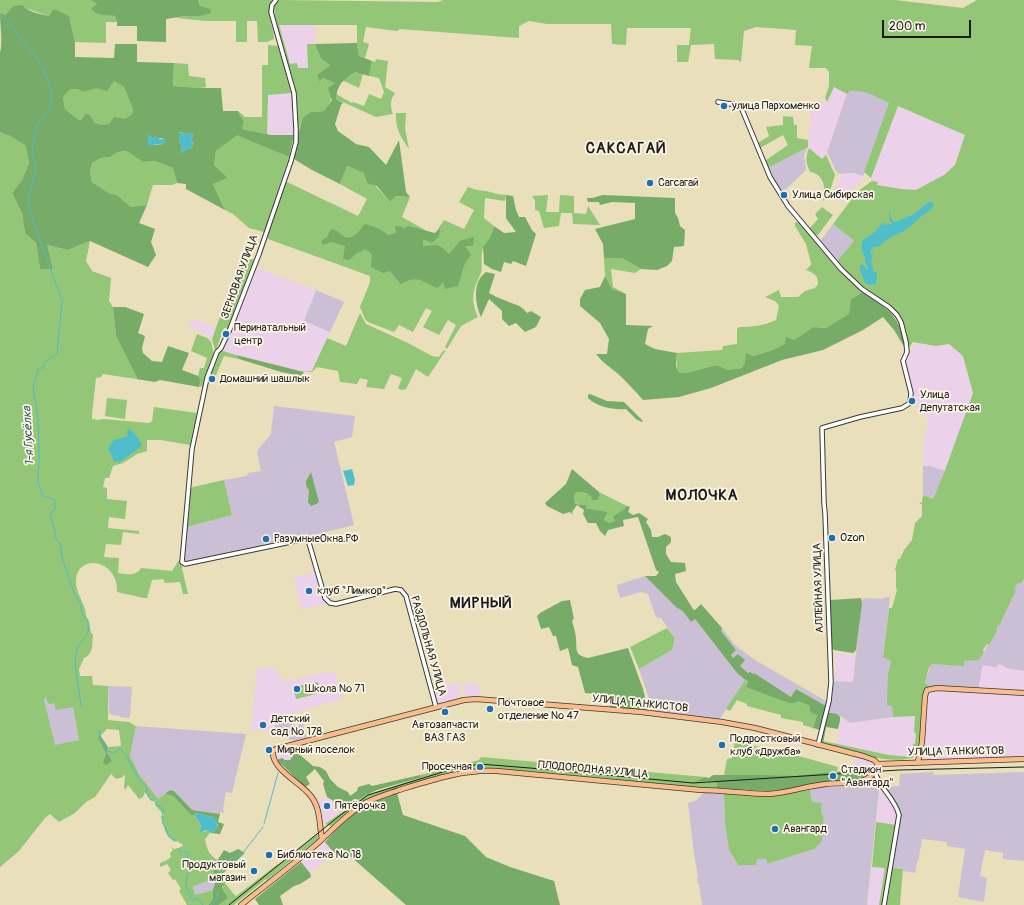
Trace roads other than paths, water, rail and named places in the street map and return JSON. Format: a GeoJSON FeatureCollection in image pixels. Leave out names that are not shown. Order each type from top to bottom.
{"type":"FeatureCollection","features":[{"type":"Feature","properties":{"kind":"main road"},"geometry":{"type":"LineString","coordinates":[[918,762],[922,742],[925,696],[927,690],[932,688],[1024,693]]}},
{"type":"Feature","properties":{"kind":"main road","name":"УЛИЦА ТАНКИСТОВ"},"geometry":{"type":"LineString","coordinates":[[322,839],[319,814],[311,795],[280,768],[275,761],[273,751],[464,700],[476,699],[641,712],[737,725],[863,756],[874,760],[878,764],[1024,759]]}},
{"type":"Feature","properties":{"kind":"main road"},"geometry":{"type":"LineString","coordinates":[[866,780],[875,772],[878,764]]}},
{"type":"Feature","properties":{"kind":"main road","name":"ПЛОДОРОДНАЯ УЛИЦА"},"geometry":{"type":"LineString","coordinates":[[241,905],[322,839],[347,816],[370,800],[424,783],[468,772],[481,770],[760,794],[785,792],[826,784],[840,784],[866,780]]}},
{"type":"Feature","properties":{"kind":"main road"},"geometry":{"type":"LineString","coordinates":[[320,824],[326,829],[332,829]]}},
{"type":"Feature","properties":{"kind":"street","name":"ЗЕРНОВАЯ УЛИЦА"},"geometry":{"type":"LineString","coordinates":[[276,0],[272,5],[271,12],[294,93],[296,142],[291,161],[259,254],[230,329],[214,357],[207,378],[192,449],[182,562],[185,564],[307,539],[325,598],[330,603],[336,604],[395,589],[401,590]]}},
{"type":"Feature","properties":{"kind":"street","name":"АЛЛЕЙНАЯ УЛИЦА"},"geometry":{"type":"LineString","coordinates":[[718,102],[738,105],[741,107],[770,177],[788,206],[841,269],[862,289],[889,307],[897,315],[901,322],[906,342],[907,352],[903,361],[911,393],[910,403],[902,408],[860,417],[822,428],[831,682],[829,701],[818,745]]}},
{"type":"Feature","properties":{"kind":"street","name":"РАЗДОЛЬНАЯ УЛИЦА"},"geometry":{"type":"LineString","coordinates":[[401,590],[406,596],[436,708]]}},
{"type":"Feature","properties":{"kind":"street"},"geometry":{"type":"LineString","coordinates":[[875,772],[882,787],[894,802],[899,815],[884,905]]}},
{"type":"Feature","properties":{"kind":"street"},"geometry":{"type":"LineString","coordinates":[[866,780],[882,787]]}},
{"type":"Feature","properties":{"kind":"water"},"geometry":{"type":"Polygon","coordinates":[[[179,132],[186,134],[190,133],[193,135],[191,140],[194,143],[191,149],[187,149],[181,153],[180,150],[182,145],[179,142],[179,132]]]}},
{"type":"Feature","properties":{"kind":"water"},"geometry":{"type":"Polygon","coordinates":[[[148,133],[152,138],[156,136],[160,139],[165,138],[165,142],[161,145],[156,144],[150,146],[148,144],[148,133]]]}},
{"type":"Feature","properties":{"kind":"water"},"geometry":{"type":"Polygon","coordinates":[[[929,202],[932,202],[934,205],[909,228],[888,239],[879,247],[874,247],[870,251],[873,256],[871,260],[873,271],[877,273],[876,284],[870,285],[865,283],[860,270],[860,265],[863,265],[868,270],[861,245],[862,241],[875,232],[882,223],[885,225],[892,224],[889,219],[889,209],[891,219],[894,222],[913,215],[929,202]]]}},
{"type":"Feature","properties":{"kind":"water"},"geometry":{"type":"Polygon","coordinates":[[[128,429],[133,432],[142,446],[120,462],[114,461],[108,448],[114,440],[128,436],[128,429]]]}},
{"type":"Feature","properties":{"kind":"water"},"geometry":{"type":"Polygon","coordinates":[[[352,469],[355,480],[354,485],[348,486],[343,471],[352,469]]]}},
{"type":"Feature","properties":{"kind":"water"},"geometry":{"type":"Polygon","coordinates":[[[196,813],[216,819],[218,829],[210,833],[208,830],[200,832],[201,826],[195,815],[196,813]]]}},
{"type":"Feature","properties":{"kind":"waterway","name":"1-я Гусёлка"},"geometry":{"type":"LineString","coordinates":[[0,15],[5,18],[43,67],[51,91],[50,107],[38,123],[35,134],[32,152],[35,162],[34,179],[28,199],[31,215],[62,301],[57,354],[43,363],[44,368],[38,369],[33,387],[38,418],[38,482],[43,496],[55,500],[55,508],[50,515],[55,537],[60,544],[63,561],[75,595],[81,605],[82,615],[86,619],[89,629],[87,635],[78,646],[75,662],[81,707]]}},
{"type":"Feature","properties":{"kind":"waterway","name":"1-я Гусёлка"},"geometry":{"type":"LineString","coordinates":[[99,730],[101,739],[107,751],[113,753],[120,749],[126,755],[137,776],[147,789],[146,792],[150,799],[155,801],[156,804],[164,810],[162,823],[166,828],[169,837],[177,841]]}},
{"type":"Feature","properties":{"kind":"waterway"},"geometry":{"type":"LineString","coordinates":[[264,824],[278,773]]}},
{"type":"Feature","properties":{"kind":"waterway"},"geometry":{"type":"LineString","coordinates":[[220,873],[231,858],[242,854],[263,827]]}},
{"type":"Feature","properties":{"kind":"waterway","name":"1-я Гусёлка"},"geometry":{"type":"LineString","coordinates":[[181,847],[179,850],[180,852],[188,852],[186,859],[190,863],[186,883],[187,889],[191,894],[190,898],[192,900],[197,898],[203,905]]}},
{"type":"Feature","properties":{"kind":"waterway"},"geometry":{"type":"LineString","coordinates":[[210,905],[216,899],[218,891]]}},
{"type":"Feature","properties":{"kind":"tram line"},"geometry":{"type":"LineString","coordinates":[[229,905],[338,817],[368,795],[446,771],[480,764],[693,783],[899,770],[1024,767]]}},
{"type":"Feature","properties":{"kind":"place","name":"улица Пархоменко"},"geometry":{"type":"Point","coordinates":[724,106]}},
{"type":"Feature","properties":{"kind":"place","name":"Сагсагай"},"geometry":{"type":"Point","coordinates":[650,183]}},
{"type":"Feature","properties":{"kind":"place","name":"Улица Сибирская"},"geometry":{"type":"Point","coordinates":[784,195]}},
{"type":"Feature","properties":{"kind":"place","name":"Перинатальный центр"},"geometry":{"type":"Point","coordinates":[226,334]}},
{"type":"Feature","properties":{"kind":"place","name":"Домашний шашлык"},"geometry":{"type":"Point","coordinates":[212,379]}},
{"type":"Feature","properties":{"kind":"place","name":"Улица Депутатская"},"geometry":{"type":"Point","coordinates":[912,401]}},
{"type":"Feature","properties":{"kind":"place","name":"Ozon"},"geometry":{"type":"Point","coordinates":[832,538]}},
{"type":"Feature","properties":{"kind":"place","name":"РазумныеОкна.РФ"},"geometry":{"type":"Point","coordinates":[266,539]}},
{"type":"Feature","properties":{"kind":"place","name":"клуб \"Лимкор\""},"geometry":{"type":"Point","coordinates":[309,591]}},
{"type":"Feature","properties":{"kind":"place","name":"Школа № 71"},"geometry":{"type":"Point","coordinates":[297,689]}},
{"type":"Feature","properties":{"kind":"place","name":"Почтовое отделение № 47"},"geometry":{"type":"Point","coordinates":[490,709]}},
{"type":"Feature","properties":{"kind":"place","name":"Автозапчасти ВАЗ ГАЗ"},"geometry":{"type":"Point","coordinates":[445,712]}},
{"type":"Feature","properties":{"kind":"place","name":"Детский сад № 178"},"geometry":{"type":"Point","coordinates":[263,725]}},
{"type":"Feature","properties":{"kind":"place","name":"Подростковый клуб «Дружба»"},"geometry":{"type":"Point","coordinates":[722,745]}},
{"type":"Feature","properties":{"kind":"place","name":"Мирный поселок"},"geometry":{"type":"Point","coordinates":[269,750]}},
{"type":"Feature","properties":{"kind":"place","name":"Просечная"},"geometry":{"type":"Point","coordinates":[480,767]}},
{"type":"Feature","properties":{"kind":"place","name":"Стадион \"Авангард\""},"geometry":{"type":"Point","coordinates":[833,776]}},
{"type":"Feature","properties":{"kind":"place","name":"Пятёрочка"},"geometry":{"type":"Point","coordinates":[327,806]}},
{"type":"Feature","properties":{"kind":"place","name":"Авангард"},"geometry":{"type":"Point","coordinates":[775,829]}},
{"type":"Feature","properties":{"kind":"place","name":"Библиотека № 18"},"geometry":{"type":"Point","coordinates":[269,855]}},
{"type":"Feature","properties":{"kind":"place","name":"Продуктовый магазин"},"geometry":{"type":"Point","coordinates":[254,871]}},
{"type":"Feature","properties":{"kind":"district","name":"САКСАГАЙ"},"geometry":{"type":"Point","coordinates":[626,149]}},
{"type":"Feature","properties":{"kind":"district","name":"МОЛОЧКА"},"geometry":{"type":"Point","coordinates":[702,496]}},
{"type":"Feature","properties":{"kind":"district","name":"МИРНЫЙ"},"geometry":{"type":"Point","coordinates":[481,604]}}]}
